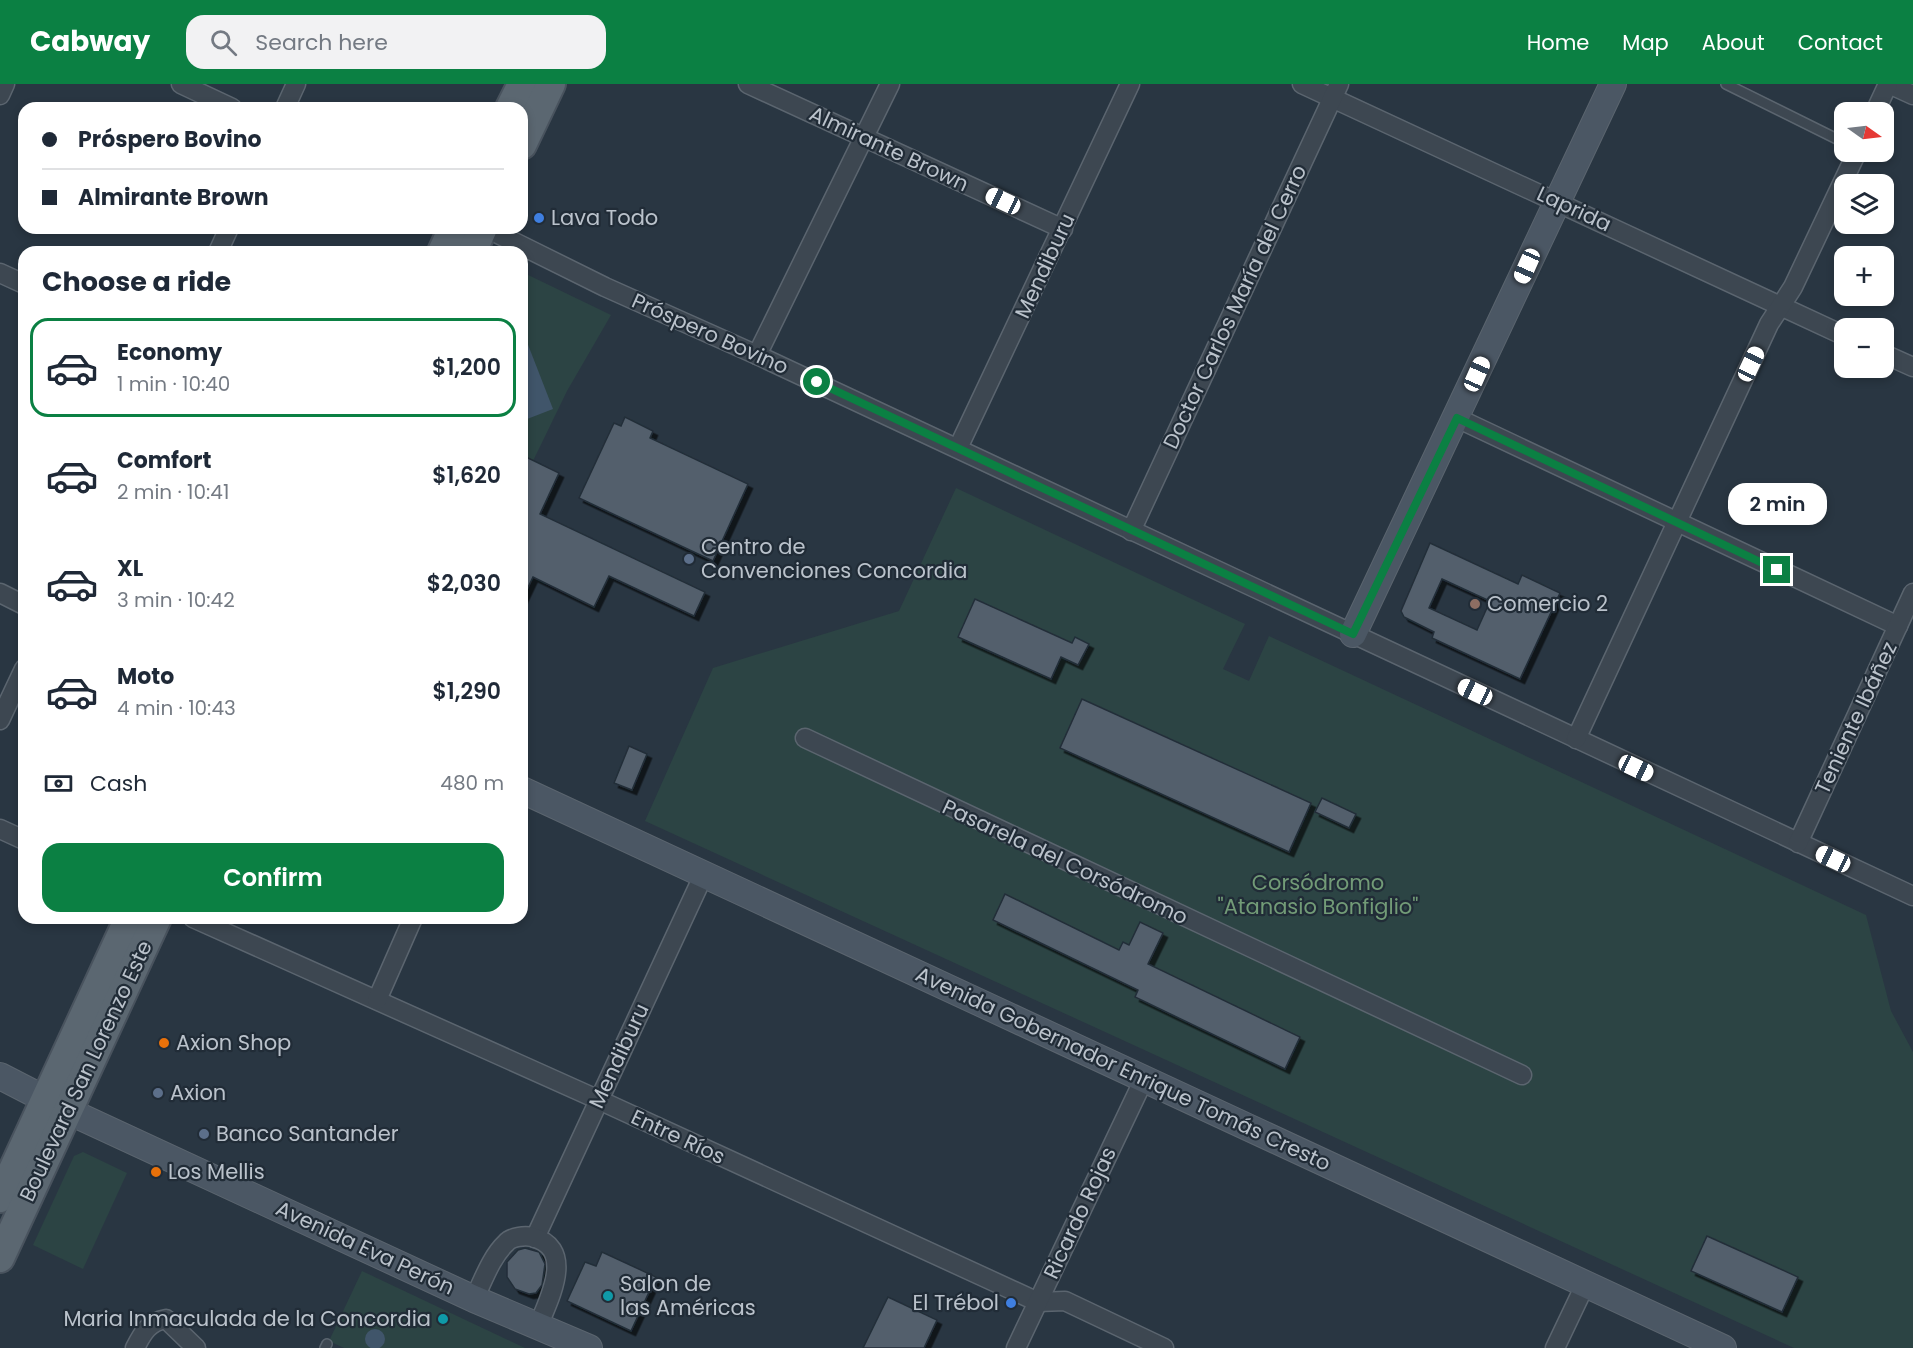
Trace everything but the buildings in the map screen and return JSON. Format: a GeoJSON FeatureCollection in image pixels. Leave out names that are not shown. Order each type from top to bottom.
{"type":"FeatureCollection","features":[{"type":"Feature","properties":{"kind":"main road"},"geometry":{"type":"LineString","coordinates":[[513,102],[522,84]]}},
{"type":"Feature","properties":{"kind":"main road"},"geometry":{"type":"LineString","coordinates":[[528,132],[551,84]]}},
{"type":"Feature","properties":{"kind":"main road","name":"Boulevard San Lorenzo Este"},"geometry":{"type":"LineString","coordinates":[[0,1258],[56,1104],[127,924]]}},
{"type":"Feature","properties":{"kind":"main road","name":"Boulevard San Lorenzo Este"},"geometry":{"type":"LineString","coordinates":[[0,1198],[56,1104],[154,924]]}},
{"type":"Feature","properties":{"kind":"street"},"geometry":{"type":"LineString","coordinates":[[0,95],[5,84]]}},
{"type":"Feature","properties":{"kind":"street"},"geometry":{"type":"LineString","coordinates":[[181,84],[219,102]]}},
{"type":"Feature","properties":{"kind":"street"},"geometry":{"type":"LineString","coordinates":[[288,102],[296,84]]}},
{"type":"Feature","properties":{"kind":"street","name":"Almirante Brown"},"geometry":{"type":"LineString","coordinates":[[748,84],[1063,229]]}},
{"type":"Feature","properties":{"kind":"street"},"geometry":{"type":"LineString","coordinates":[[757,355],[890,84]]}},
{"type":"Feature","properties":{"kind":"street","name":"Mendiburu"},"geometry":{"type":"LineString","coordinates":[[958,448],[1130,84]]}},
{"type":"Feature","properties":{"kind":"street","name":"Laprida"},"geometry":{"type":"LineString","coordinates":[[1302,84],[1336,91],[1556,201],[1834,331]]}},
{"type":"Feature","properties":{"kind":"street"},"geometry":{"type":"LineString","coordinates":[[1353,634],[1457,418],[1612,84]]}},
{"type":"Feature","properties":{"kind":"street"},"geometry":{"type":"LineString","coordinates":[[1880,102],[1888,84],[1913,95]]}},
{"type":"Feature","properties":{"kind":"street","name":"Doctor Carlos María del Cerro"},"geometry":{"type":"LineString","coordinates":[[1131,531],[1336,91]]}},
{"type":"Feature","properties":{"kind":"street"},"geometry":{"type":"LineString","coordinates":[[1576,739],[1769,324],[1793,287],[1852,162]]}},
{"type":"Feature","properties":{"kind":"street","name":"Próspero Bovino"},"geometry":{"type":"LineString","coordinates":[[496,234],[521,246]]}},
{"type":"Feature","properties":{"kind":"street","name":"Próspero Bovino"},"geometry":{"type":"LineString","coordinates":[[528,249],[605,287],[958,448],[1913,896]]}},
{"type":"Feature","properties":{"kind":"street"},"geometry":{"type":"LineString","coordinates":[[0,273],[18,281]]}},
{"type":"Feature","properties":{"kind":"street"},"geometry":{"type":"LineString","coordinates":[[1894,358],[1913,367]]}},
{"type":"Feature","properties":{"kind":"street"},"geometry":{"type":"LineString","coordinates":[[1457,418],[1898,626]]}},
{"type":"Feature","properties":{"kind":"street"},"geometry":{"type":"LineString","coordinates":[[0,593],[18,601]]}},
{"type":"Feature","properties":{"kind":"street","name":"Teniente Ibáñez"},"geometry":{"type":"LineString","coordinates":[[1798,843],[1913,593]]}},
{"type":"Feature","properties":{"kind":"street"},"geometry":{"type":"LineString","coordinates":[[0,720],[18,682]]}},
{"type":"Feature","properties":{"kind":"street","name":"Pasarela del Corsódromo"},"geometry":{"type":"LineString","coordinates":[[805,738],[1522,1075]]}},
{"type":"Feature","properties":{"kind":"street","name":"Avenida Gobernador Enrique Tomás Cresto"},"geometry":{"type":"LineString","coordinates":[[528,793],[1723,1348]]}},
{"type":"Feature","properties":{"kind":"street"},"geometry":{"type":"LineString","coordinates":[[0,829],[18,837]]}},
{"type":"Feature","properties":{"kind":"street","name":"Mendiburu"},"geometry":{"type":"LineString","coordinates":[[535,1238],[704,874]]}},
{"type":"Feature","properties":{"kind":"street","name":"Entre Ríos"},"geometry":{"type":"LineString","coordinates":[[206,924],[598,1100],[1038,1302],[1065,1301],[1164,1348]]}},
{"type":"Feature","properties":{"kind":"street"},"geometry":{"type":"LineString","coordinates":[[377,1000],[410,924]]}},
{"type":"Feature","properties":{"kind":"street","name":"Avenida Eva Perón"},"geometry":{"type":"LineString","coordinates":[[0,1076],[474,1299],[539,1324],[589,1348]]}},
{"type":"Feature","properties":{"kind":"street","name":"Ricardo Rojas"},"geometry":{"type":"LineString","coordinates":[[1016,1348],[1144,1079]]}},
{"type":"Feature","properties":{"kind":"street"},"geometry":{"type":"LineString","coordinates":[[474,1299],[495,1255],[507,1241],[526,1236],[535,1238],[550,1249],[556,1261],[556,1281],[539,1324]]}},
{"type":"Feature","properties":{"kind":"street"},"geometry":{"type":"LineString","coordinates":[[1555,1348],[1585,1285]]}},
{"type":"Feature","properties":{"kind":"street"},"geometry":{"type":"LineString","coordinates":[[135,1348],[142,1333],[154,1322],[166,1319],[196,1348]]}},
{"type":"Feature","properties":{"kind":"lane"},"geometry":{"type":"LineString","coordinates":[[1726,84],[1834,138]]}},
{"type":"Feature","properties":{"kind":"green space"},"geometry":{"type":"Polygon","coordinates":[[[528,275],[611,315],[567,391],[533,461],[528,459],[528,275]]]}},
{"type":"Feature","properties":{"kind":"green space","name":"Corsódromo \"Atanasio Bonfiglio\""},"geometry":{"type":"Polygon","coordinates":[[[956,488],[1245,624],[1223,669],[1249,681],[1269,636],[1866,915],[1891,1011],[1913,1052],[1913,1348],[1794,1348],[645,821],[713,668],[899,611],[956,488]]]}},
{"type":"Feature","properties":{"kind":"green space"},"geometry":{"type":"Polygon","coordinates":[[[83,1152],[127,1173],[83,1269],[33,1245],[74,1156],[83,1152]]]}},
{"type":"Feature","properties":{"kind":"green space"},"geometry":{"type":"Polygon","coordinates":[[[362,1271],[525,1348],[344,1348],[329,1341],[362,1271]]]}},
{"type":"Feature","properties":{"kind":"water"},"geometry":{"type":"Polygon","coordinates":[[[528,345],[553,409],[528,419],[528,345]]]}},
{"type":"Feature","properties":{"kind":"water"},"geometry":{"type":"Polygon","coordinates":[[[375,1329],[382,1332],[385,1339],[382,1346],[375,1349],[368,1346],[365,1339],[368,1332],[375,1329]]]}},
{"type":"Feature","properties":{"kind":"place","name":"Lava Todo"},"geometry":{"type":"Point","coordinates":[539,218]}},
{"type":"Feature","properties":{"kind":"place","name":"Centro de Convenciones Concordia"},"geometry":{"type":"Point","coordinates":[689,559]}},
{"type":"Feature","properties":{"kind":"place","name":"Comercio 2"},"geometry":{"type":"Point","coordinates":[1475,604]}},
{"type":"Feature","properties":{"kind":"place","name":"Axion Shop"},"geometry":{"type":"Point","coordinates":[164,1043]}},
{"type":"Feature","properties":{"kind":"place","name":"Axion"},"geometry":{"type":"Point","coordinates":[158,1093]}},
{"type":"Feature","properties":{"kind":"place","name":"Banco Santander"},"geometry":{"type":"Point","coordinates":[204,1134]}},
{"type":"Feature","properties":{"kind":"place","name":"Los Mellis"},"geometry":{"type":"Point","coordinates":[156,1172]}},
{"type":"Feature","properties":{"kind":"place","name":"Salon de las Américas"},"geometry":{"type":"Point","coordinates":[608,1296]}},
{"type":"Feature","properties":{"kind":"place","name":"El Trébol"},"geometry":{"type":"Point","coordinates":[1011,1303]}},
{"type":"Feature","properties":{"kind":"place","name":"Maria Inmaculada de la Concordia"},"geometry":{"type":"Point","coordinates":[443,1319]}},
{"type":"Feature","properties":{"kind":"route"},"geometry":{"type":"LineString","coordinates":[[817,382],[1353,634],[1457,418],[1777,570]]}}]}
